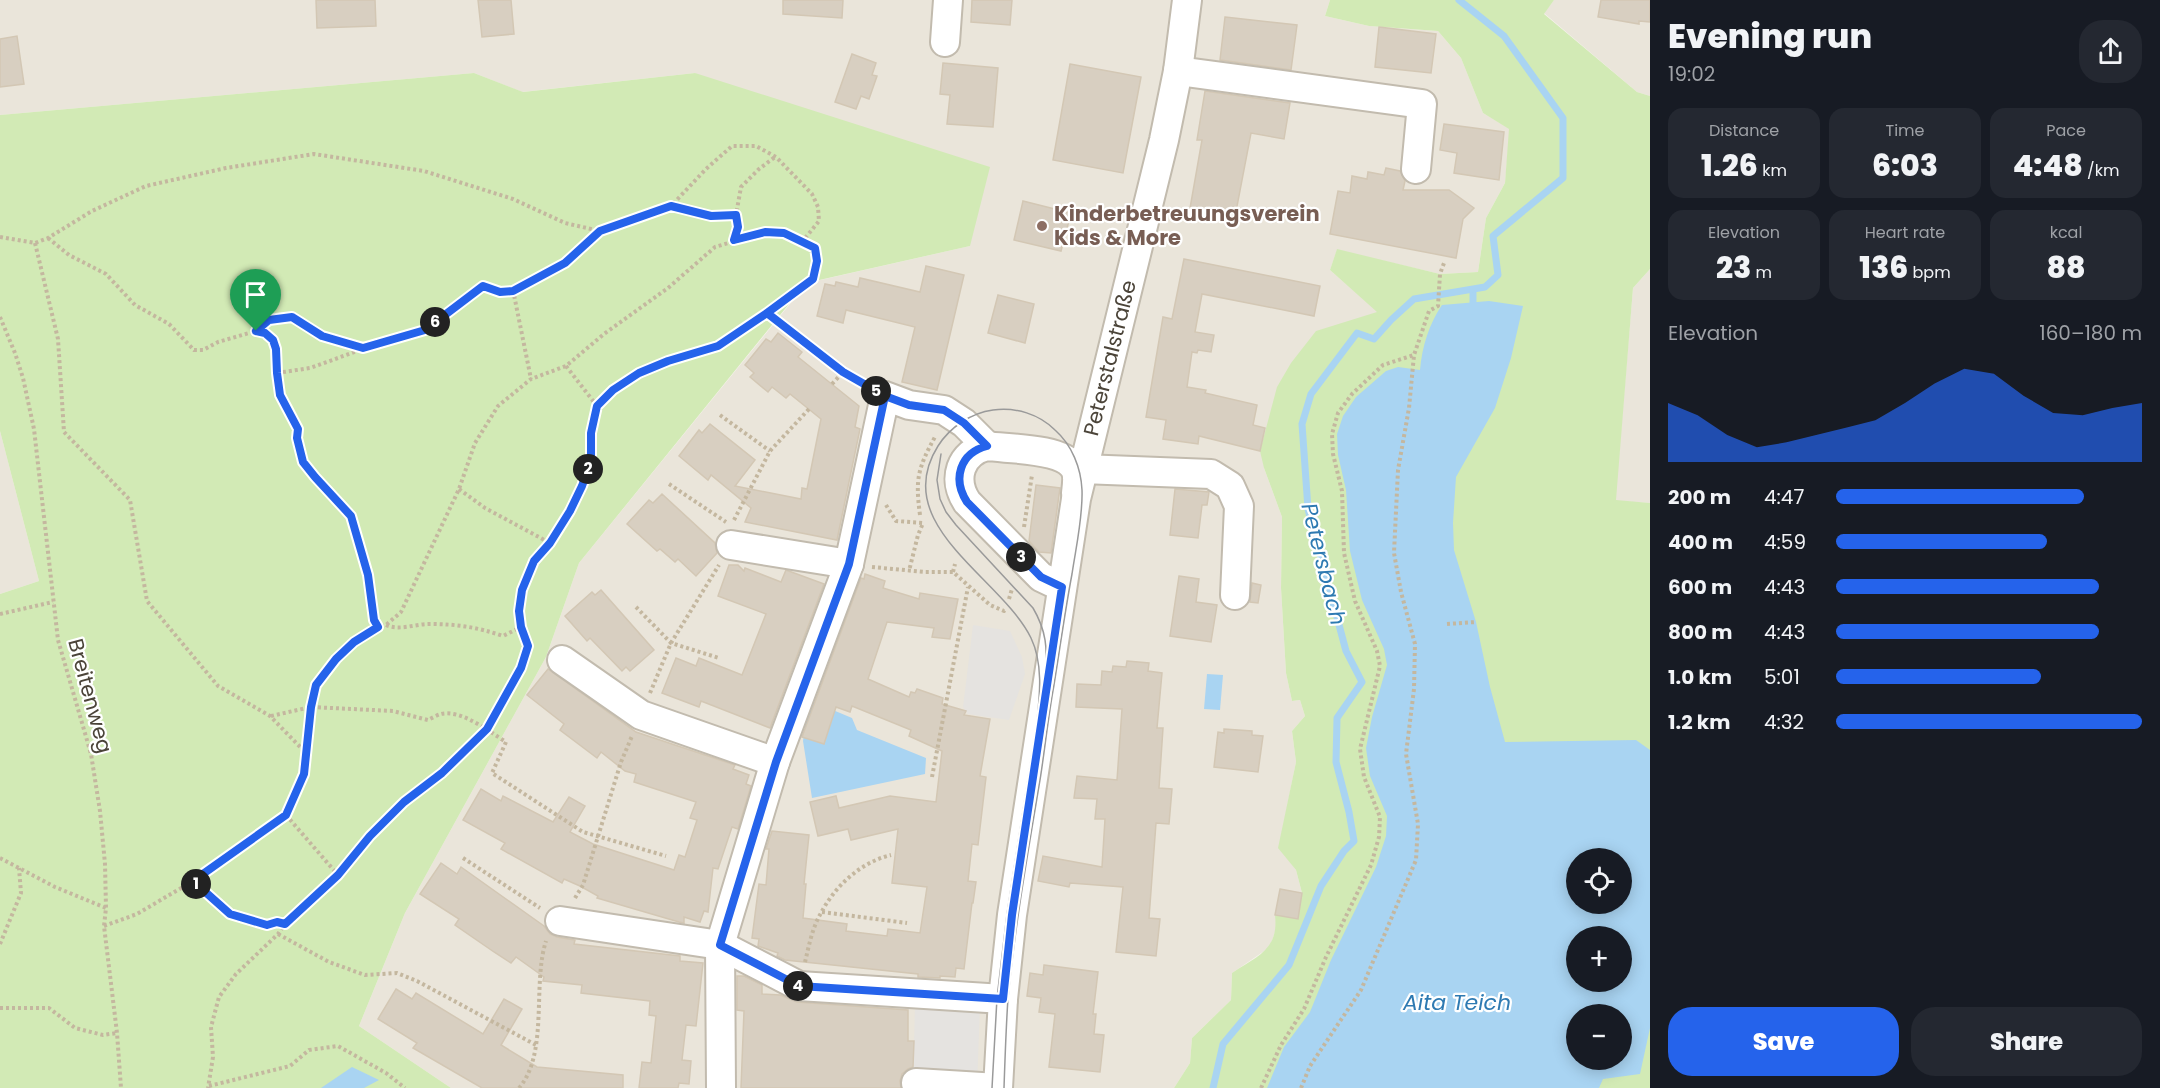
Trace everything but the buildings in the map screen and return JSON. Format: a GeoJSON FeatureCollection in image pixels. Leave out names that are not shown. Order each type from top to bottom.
{"type":"FeatureCollection","features":[{"type":"Feature","properties":{"kind":"street"},"geometry":{"type":"LineString","coordinates":[[945,42],[948,0]]}},
{"type":"Feature","properties":{"kind":"street","name":"Peterstalstraße"},"geometry":{"type":"LineString","coordinates":[[998,1088],[1003,999],[1012,915],[1076,499],[1164,140],[1178,71],[1187,0]]}},
{"type":"Feature","properties":{"kind":"street"},"geometry":{"type":"LineString","coordinates":[[1178,71],[1422,104],[1416,169]]}},
{"type":"Feature","properties":{"kind":"street"},"geometry":{"type":"LineString","coordinates":[[721,1088],[720,945],[776,762],[849,564],[885,396],[909,405],[944,410],[964,423],[987,446]]}},
{"type":"Feature","properties":{"kind":"street"},"geometry":{"type":"LineString","coordinates":[[1062,587],[1041,577],[967,502],[962,493],[959,472],[963,462],[970,454],[978,448],[987,446],[1051,453],[1064,458],[1073,465],[1077,475],[1076,499]]}},
{"type":"Feature","properties":{"kind":"street","name":"Peterstalstraße"},"geometry":{"type":"LineString","coordinates":[[1082,469],[1211,474],[1230,486],[1239,507],[1235,596]]}},
{"type":"Feature","properties":{"kind":"street"},"geometry":{"type":"LineString","coordinates":[[731,535],[849,564]]}},
{"type":"Feature","properties":{"kind":"street"},"geometry":{"type":"LineString","coordinates":[[562,660],[641,715],[776,762]]}},
{"type":"Feature","properties":{"kind":"street"},"geometry":{"type":"LineString","coordinates":[[560,921],[720,945],[799,986],[1003,999]]}},
{"type":"Feature","properties":{"kind":"street"},"geometry":{"type":"LineString","coordinates":[[916,1083],[998,1088]]}},
{"type":"Feature","properties":{"kind":"path"},"geometry":{"type":"LineString","coordinates":[[277,373],[310,368],[363,348],[425,330],[483,286],[500,292],[513,291],[565,263],[600,231],[671,206],[706,169],[732,146],[756,146],[776,157],[812,194],[818,207],[819,220],[802,242]]}},
{"type":"Feature","properties":{"kind":"path"},"geometry":{"type":"LineString","coordinates":[[0,237],[35,243],[48,238],[92,211],[146,186],[226,168],[314,154],[424,171],[513,199],[565,223],[600,231]]}},
{"type":"Feature","properties":{"kind":"path"},"geometry":{"type":"LineString","coordinates":[[734,240],[738,227],[736,215],[741,187],[768,161],[776,157]]}},
{"type":"Feature","properties":{"kind":"path"},"geometry":{"type":"LineString","coordinates":[[671,206],[711,216],[736,215]]}},
{"type":"Feature","properties":{"kind":"path"},"geometry":{"type":"LineString","coordinates":[[386,626],[401,612],[459,489],[475,443],[498,406],[531,379],[567,366],[604,334],[668,288],[715,247],[765,232],[784,233],[815,248],[817,261],[813,279],[767,313],[718,346],[668,361],[639,373],[613,390],[597,406],[591,433],[591,461],[570,511],[550,543],[534,561],[522,590],[519,611],[521,627],[528,646],[521,668],[487,729],[442,773],[404,802],[370,836],[338,875],[236,974],[219,997],[211,1027],[213,1057],[208,1087],[290,1066],[309,1050],[338,1046],[386,1073],[405,1088]]}},
{"type":"Feature","properties":{"kind":"path"},"geometry":{"type":"LineString","coordinates":[[48,238],[69,255],[106,274],[135,305],[169,324],[194,350],[203,350],[218,342],[256,331],[269,320],[292,317],[322,336],[363,348]]}},
{"type":"Feature","properties":{"kind":"path"},"geometry":{"type":"LineString","coordinates":[[35,243],[58,339],[64,432],[130,501],[147,601],[218,686],[270,716],[305,752]]}},
{"type":"Feature","properties":{"kind":"path"},"geometry":{"type":"LineString","coordinates":[[1301,1088],[1310,1066],[1360,990],[1416,860],[1418,824],[1406,754],[1414,689],[1415,644],[1401,592],[1394,553],[1398,470],[1409,408],[1414,355],[1429,310],[1438,306],[1440,274],[1444,263]]}},
{"type":"Feature","properties":{"kind":"path"},"geometry":{"type":"LineString","coordinates":[[513,291],[531,379]]}},
{"type":"Feature","properties":{"kind":"path"},"geometry":{"type":"LineString","coordinates":[[767,313],[843,372],[885,396]]}},
{"type":"Feature","properties":{"kind":"path","name":"Breitenweg"},"geometry":{"type":"LineString","coordinates":[[0,317],[21,370],[34,429],[58,640],[91,754],[102,832],[105,926],[121,1088]]}},
{"type":"Feature","properties":{"kind":"path"},"geometry":{"type":"LineString","coordinates":[[256,331],[265,333],[273,340],[276,349],[280,395],[298,429],[297,438],[303,462],[351,516],[368,575],[374,620],[378,627]]}},
{"type":"Feature","properties":{"kind":"path"},"geometry":{"type":"LineString","coordinates":[[1261,1088],[1281,1045],[1304,1009],[1326,957],[1371,865],[1379,837],[1380,817],[1364,777],[1360,748],[1380,666],[1377,651],[1355,602],[1344,553],[1341,491],[1333,454],[1332,434],[1338,413],[1352,394],[1383,365],[1414,355]]}},
{"type":"Feature","properties":{"kind":"path"},"geometry":{"type":"LineString","coordinates":[[567,366],[597,406]]}},
{"type":"Feature","properties":{"kind":"path"},"geometry":{"type":"LineString","coordinates":[[831,384],[843,372]]}},
{"type":"Feature","properties":{"kind":"path"},"geometry":{"type":"LineString","coordinates":[[920,407],[930,426],[937,433],[921,461],[916,492],[920,515]]}},
{"type":"Feature","properties":{"kind":"path"},"geometry":{"type":"LineString","coordinates":[[720,415],[770,451]]}},
{"type":"Feature","properties":{"kind":"path"},"geometry":{"type":"LineString","coordinates":[[1024,528],[1032,469]]}},
{"type":"Feature","properties":{"kind":"path"},"geometry":{"type":"LineString","coordinates":[[669,484],[731,535]]}},
{"type":"Feature","properties":{"kind":"path"},"geometry":{"type":"LineString","coordinates":[[459,489],[485,508],[550,543]]}},
{"type":"Feature","properties":{"kind":"path"},"geometry":{"type":"LineString","coordinates":[[864,498],[884,502],[896,521],[923,523],[909,571]]}},
{"type":"Feature","properties":{"kind":"path"},"geometry":{"type":"LineString","coordinates":[[849,564],[909,571],[953,572],[990,605],[1004,611],[1006,609]]}},
{"type":"Feature","properties":{"kind":"path"},"geometry":{"type":"LineString","coordinates":[[953,572],[955,564]]}},
{"type":"Feature","properties":{"kind":"path"},"geometry":{"type":"LineString","coordinates":[[932,777],[968,587]]}},
{"type":"Feature","properties":{"kind":"path"},"geometry":{"type":"LineString","coordinates":[[1009,599],[1012,589]]}},
{"type":"Feature","properties":{"kind":"path"},"geometry":{"type":"LineString","coordinates":[[0,614],[53,602]]}},
{"type":"Feature","properties":{"kind":"path"},"geometry":{"type":"LineString","coordinates":[[636,608],[671,642],[718,658]]}},
{"type":"Feature","properties":{"kind":"path"},"geometry":{"type":"LineString","coordinates":[[1447,624],[1476,622]]}},
{"type":"Feature","properties":{"kind":"path"},"geometry":{"type":"LineString","coordinates":[[105,926],[137,914],[193,881],[286,815],[304,774],[311,707],[316,685],[324,671],[354,642],[378,627],[386,626],[393,628],[427,624],[474,627],[503,636],[521,627]]}},
{"type":"Feature","properties":{"kind":"path"},"geometry":{"type":"LineString","coordinates":[[528,646],[535,649]]}},
{"type":"Feature","properties":{"kind":"path"},"geometry":{"type":"LineString","coordinates":[[270,716],[311,707],[393,711],[428,720],[441,714],[456,714],[487,729],[506,742],[492,773],[583,832],[666,856]]}},
{"type":"Feature","properties":{"kind":"path"},"geometry":{"type":"LineString","coordinates":[[286,815],[338,875]]}},
{"type":"Feature","properties":{"kind":"path"},"geometry":{"type":"LineString","coordinates":[[799,986],[813,930],[821,912],[840,887],[860,868],[891,855]]}},
{"type":"Feature","properties":{"kind":"path"},"geometry":{"type":"LineString","coordinates":[[0,858],[55,887],[106,908]]}},
{"type":"Feature","properties":{"kind":"path"},"geometry":{"type":"LineString","coordinates":[[463,858],[560,921]]}},
{"type":"Feature","properties":{"kind":"path"},"geometry":{"type":"LineString","coordinates":[[0,944],[21,893],[19,868]]}},
{"type":"Feature","properties":{"kind":"path"},"geometry":{"type":"LineString","coordinates":[[193,881],[230,914],[267,925],[277,922],[285,924]]}},
{"type":"Feature","properties":{"kind":"path"},"geometry":{"type":"LineString","coordinates":[[821,912],[907,923]]}},
{"type":"Feature","properties":{"kind":"path"},"geometry":{"type":"LineString","coordinates":[[278,934],[329,962],[365,975],[397,973],[417,981],[536,1045]]}},
{"type":"Feature","properties":{"kind":"path"},"geometry":{"type":"LineString","coordinates":[[0,1008],[49,1008],[75,1028],[103,1035],[117,1033]]}},
{"type":"Feature","properties":{"kind":"path"},"geometry":{"type":"LineString","coordinates":[[519,1088],[524,1082]]}},
{"type":"Feature","properties":{"kind":"shaded area"},"geometry":{"type":"Polygon","coordinates":[[[0,0],[1330,0],[1325,16],[1369,26],[1438,31],[1461,58],[1483,113],[1510,129],[1505,183],[1486,218],[1478,272],[1440,274],[1337,250],[1330,270],[1378,312],[1264,468],[1282,517],[1281,588],[1286,673],[1292,701],[1300,700],[1305,716],[1292,731],[1296,762],[1279,847],[1296,870],[1302,893],[1277,926],[1270,947],[1232,973],[1231,1000],[1192,1038],[1190,1063],[1174,1088],[451,1088],[359,1026],[405,913],[546,657],[579,563],[807,283],[970,246],[695,73],[522,92],[474,73],[0,115],[0,0]]]}},
{"type":"Feature","properties":{"kind":"shaded area"},"geometry":{"type":"Polygon","coordinates":[[[1554,0],[1650,0],[1650,96],[1637,92],[1544,13],[1554,0]]]}},
{"type":"Feature","properties":{"kind":"shaded area"},"geometry":{"type":"Polygon","coordinates":[[[1650,269],[1650,503],[1615,501],[1633,288],[1650,269]]]}},
{"type":"Feature","properties":{"kind":"shaded area"},"geometry":{"type":"Polygon","coordinates":[[[0,431],[39,581],[0,594],[0,431]]]}},
{"type":"Feature","properties":{"kind":"shaded area"},"geometry":{"type":"Polygon","coordinates":[[[973,625],[1010,631],[1022,657],[1025,674],[1009,720],[968,714],[963,707],[973,625]]]}},
{"type":"Feature","properties":{"kind":"shaded area"},"geometry":{"type":"Polygon","coordinates":[[[915,1003],[980,1006],[977,1088],[913,1088],[915,1003]]]}},
{"type":"Feature","properties":{"kind":"green space"},"geometry":{"type":"Polygon","coordinates":[[[1330,0],[1554,0],[1544,14],[1637,92],[1650,96],[1650,269],[1633,288],[1616,500],[1650,503],[1650,1088],[1530,1088],[1566,943],[1566,992],[1632,992],[1632,926],[1570,926],[1573,914],[1632,914],[1632,848],[1604,848],[1594,842],[1587,848],[1566,848],[1566,866],[1312,1088],[1174,1088],[1190,1063],[1192,1038],[1231,1000],[1232,973],[1264,951],[1273,936],[1275,915],[1302,893],[1296,870],[1278,848],[1296,762],[1292,731],[1305,716],[1300,700],[1292,701],[1286,673],[1281,588],[1282,517],[1260,451],[1277,387],[1291,363],[1316,331],[1377,312],[1330,270],[1337,249],[1440,274],[1478,272],[1486,218],[1505,183],[1509,129],[1483,113],[1461,58],[1438,31],[1369,26],[1325,16],[1330,0]]]}},
{"type":"Feature","properties":{"kind":"green space"},"geometry":{"type":"Polygon","coordinates":[[[474,73],[523,92],[695,73],[990,167],[970,246],[806,283],[579,563],[546,657],[405,913],[359,1026],[451,1088],[0,1088],[0,594],[39,581],[0,431],[0,115],[474,73]]]}},
{"type":"Feature","properties":{"kind":"water","name":"Aita Teich"},"geometry":{"type":"Polygon","coordinates":[[[1489,301],[1523,306],[1511,358],[1495,408],[1456,477],[1454,550],[1476,622],[1505,742],[1636,740],[1650,750],[1650,1028],[1640,1074],[1603,1079],[1599,1088],[1267,1088],[1284,1047],[1310,1012],[1331,960],[1376,867],[1386,836],[1387,816],[1370,776],[1366,748],[1387,665],[1384,649],[1362,600],[1350,551],[1346,490],[1338,455],[1337,434],[1343,416],[1356,397],[1386,371],[1398,367],[1420,370],[1422,353],[1433,320],[1442,305],[1489,301]]]}},
{"type":"Feature","properties":{"kind":"water"},"geometry":{"type":"Polygon","coordinates":[[[1207,674],[1223,675],[1220,710],[1204,709],[1207,674]]]}},
{"type":"Feature","properties":{"kind":"water"},"geometry":{"type":"Polygon","coordinates":[[[809,700],[852,718],[857,730],[926,758],[925,774],[812,798],[803,741],[809,700]]]}},
{"type":"Feature","properties":{"kind":"water"},"geometry":{"type":"Polygon","coordinates":[[[352,1067],[379,1080],[364,1088],[321,1088],[352,1067]]]}},
{"type":"Feature","properties":{"kind":"waterway","name":"Petersbach"},"geometry":{"type":"LineString","coordinates":[[1213,1088],[1223,1044],[1289,965],[1321,886],[1344,851],[1354,841],[1336,762],[1337,718],[1362,682],[1346,651],[1308,509],[1302,424],[1311,394],[1357,333],[1374,339],[1414,299],[1485,287],[1498,275],[1493,236],[1563,178],[1563,118],[1504,36],[1459,0]]}},
{"type":"Feature","properties":{"kind":"waterway"},"geometry":{"type":"LineString","coordinates":[[1473,290],[1473,311]]}},
{"type":"Feature","properties":{"kind":"tram line"},"geometry":{"type":"LineString","coordinates":[[992,1088],[997,998],[1007,914],[1037,721],[1039,668],[1031,638],[1017,616],[955,549],[938,526],[927,501],[926,474],[938,446],[955,427],[977,414],[1002,409],[1034,416],[1049,424],[1061,436],[1074,457],[1080,473],[1082,490],[1079,532],[1014,943],[1008,998],[1004,1088]]}},
{"type":"Feature","properties":{"kind":"tram line"},"geometry":{"type":"LineString","coordinates":[[941,454],[937,480],[940,499],[946,512],[1033,608],[1041,624],[1045,640],[1045,674]]}},
{"type":"Feature","properties":{"kind":"place","name":"Kinderbetreuungsverein Kids & More"},"geometry":{"type":"Point","coordinates":[1042,226]}},
{"type":"Feature","properties":{"kind":"route"},"geometry":{"type":"LineString","coordinates":[[256,331],[265,333],[273,340],[276,349],[280,395],[298,429],[297,438],[303,462],[351,516],[368,575],[374,620],[378,627],[354,642],[324,671],[316,685],[311,707],[304,774],[286,815],[193,881],[230,914],[267,925],[277,922],[285,924],[338,875],[370,836],[404,802],[442,773],[487,729],[521,668],[528,646],[521,627],[519,611],[522,590],[534,561],[550,543],[582,486],[591,461],[591,433],[597,406],[613,390],[639,373],[668,361],[718,346],[767,313],[843,372],[885,396],[909,405],[944,410],[964,423],[987,446],[978,448],[970,454],[963,462],[959,472],[959,483],[967,502],[1041,577],[1062,587],[1012,915],[1003,999],[799,986],[720,945],[776,762],[849,564],[885,396],[843,372],[805,342],[767,313],[784,298],[813,279],[817,261],[815,248],[784,233],[765,232],[734,240],[738,227],[736,215],[711,216],[671,206],[600,231],[565,263],[513,291],[500,292],[483,286],[425,330],[382,344],[363,348],[322,336],[292,317],[269,320],[256,331]]}}]}
